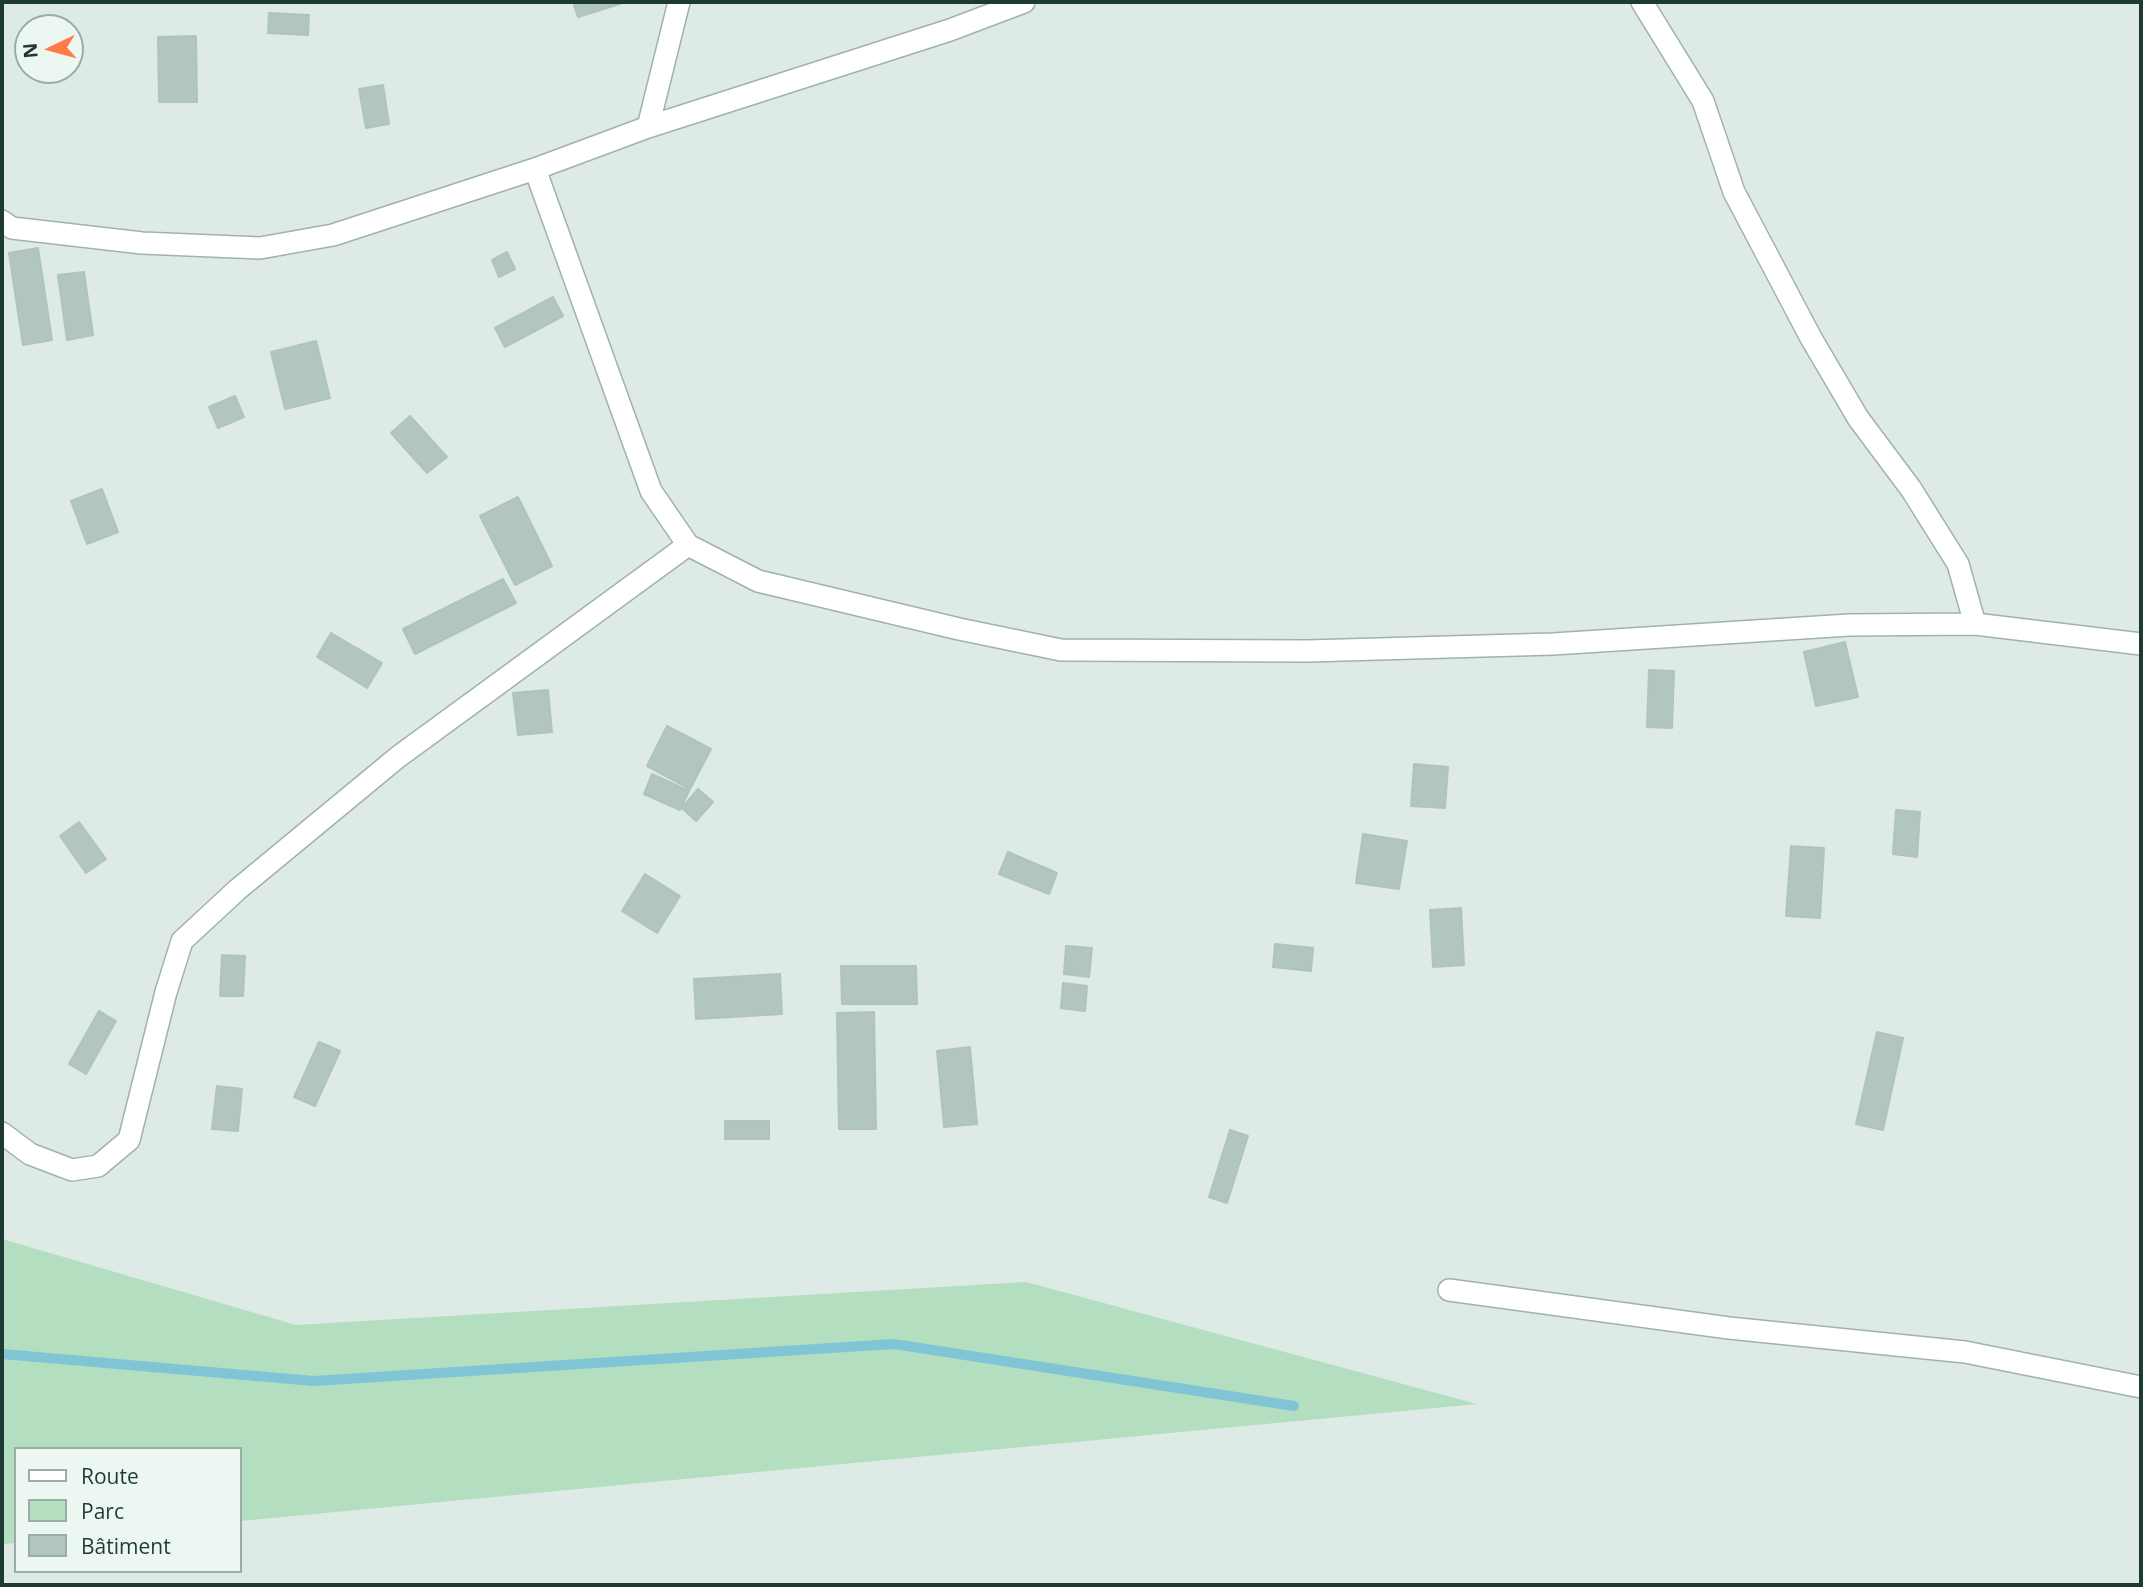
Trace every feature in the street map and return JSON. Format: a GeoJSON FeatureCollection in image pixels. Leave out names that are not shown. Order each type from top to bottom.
{"type":"FeatureCollection","features":[{"type":"Feature","properties":{"kind":"street"},"geometry":{"type":"LineString","coordinates":[[648,127],[679,2]]}},
{"type":"Feature","properties":{"kind":"street"},"geometry":{"type":"LineString","coordinates":[[2,221],[12,228],[142,243],[260,248],[334,236],[535,169],[648,127],[950,30],[1024,2]]}},
{"type":"Feature","properties":{"kind":"street"},"geometry":{"type":"LineString","coordinates":[[1642,2],[1703,101],[1734,192],[1811,338],[1858,418],[1911,489],[1958,564],[1975,624]]}},
{"type":"Feature","properties":{"kind":"street"},"geometry":{"type":"LineString","coordinates":[[535,169],[651,491],[688,545],[758,581],[959,629],[1061,650],[1308,651],[1553,644],[1849,625],[1975,624],[2141,644]]}},
{"type":"Feature","properties":{"kind":"street"},"geometry":{"type":"LineString","coordinates":[[2,1133],[30,1154],[72,1170],[98,1166],[129,1140],[166,992],[182,941],[237,890],[398,757],[688,545]]}},
{"type":"Feature","properties":{"kind":"street"},"geometry":{"type":"LineString","coordinates":[[1449,1290],[1729,1328],[1965,1352],[2141,1387]]}},
{"type":"Feature","properties":{"kind":"green space"},"geometry":{"type":"Polygon","coordinates":[[[2,1239],[296,1325],[1026,1282],[1477,1404],[242,1521],[242,1447],[14,1447],[14,1543],[2,1544],[2,1239]]]}},
{"type":"Feature","properties":{"kind":"building"},"geometry":{"type":"Polygon","coordinates":[[[573,2],[626,2],[578,17],[573,2]]]}},
{"type":"Feature","properties":{"kind":"building"},"geometry":{"type":"Polygon","coordinates":[[[269,13],[309,15],[308,35],[268,33],[269,13]]]}},
{"type":"Feature","properties":{"kind":"building"},"geometry":{"type":"Polygon","coordinates":[[[196,36],[197,102],[159,102],[158,37],[196,36]]]}},
{"type":"Feature","properties":{"kind":"building"},"geometry":{"type":"Polygon","coordinates":[[[383,85],[389,124],[366,128],[359,89],[383,85]]]}},
{"type":"Feature","properties":{"kind":"building"},"geometry":{"type":"Polygon","coordinates":[[[38,248],[52,340],[23,345],[9,253],[38,248]]]}},
{"type":"Feature","properties":{"kind":"building"},"geometry":{"type":"Polygon","coordinates":[[[507,252],[515,269],[499,277],[492,260],[507,252]]]}},
{"type":"Feature","properties":{"kind":"building"},"geometry":{"type":"Polygon","coordinates":[[[84,272],[93,335],[67,340],[58,275],[84,272]]]}},
{"type":"Feature","properties":{"kind":"building"},"geometry":{"type":"Polygon","coordinates":[[[553,297],[563,316],[505,347],[495,328],[553,297]]]}},
{"type":"Feature","properties":{"kind":"building"},"geometry":{"type":"Polygon","coordinates":[[[316,341],[330,398],[285,409],[271,352],[316,341]]]}},
{"type":"Feature","properties":{"kind":"building"},"geometry":{"type":"Polygon","coordinates":[[[235,396],[244,417],[218,428],[209,407],[235,396]]]}},
{"type":"Feature","properties":{"kind":"building"},"geometry":{"type":"Polygon","coordinates":[[[410,416],[447,457],[427,473],[391,433],[410,416]]]}},
{"type":"Feature","properties":{"kind":"building"},"geometry":{"type":"Polygon","coordinates":[[[102,489],[118,532],[87,544],[71,501],[102,489]]]}},
{"type":"Feature","properties":{"kind":"building"},"geometry":{"type":"Polygon","coordinates":[[[518,497],[552,566],[515,585],[480,516],[518,497]]]}},
{"type":"Feature","properties":{"kind":"building"},"geometry":{"type":"Polygon","coordinates":[[[503,579],[516,603],[415,654],[403,629],[503,579]]]}},
{"type":"Feature","properties":{"kind":"building"},"geometry":{"type":"Polygon","coordinates":[[[331,633],[382,663],[367,688],[317,657],[331,633]]]}},
{"type":"Feature","properties":{"kind":"building"},"geometry":{"type":"Polygon","coordinates":[[[1845,642],[1858,697],[1816,706],[1804,652],[1845,642]]]}},
{"type":"Feature","properties":{"kind":"building"},"geometry":{"type":"Polygon","coordinates":[[[1649,670],[1674,671],[1672,728],[1647,727],[1649,670]]]}},
{"type":"Feature","properties":{"kind":"building"},"geometry":{"type":"Polygon","coordinates":[[[548,690],[552,732],[518,735],[513,693],[548,690]]]}},
{"type":"Feature","properties":{"kind":"building"},"geometry":{"type":"Polygon","coordinates":[[[667,726],[711,749],[690,789],[647,766],[667,726]]]}},
{"type":"Feature","properties":{"kind":"building"},"geometry":{"type":"Polygon","coordinates":[[[1414,764],[1448,767],[1445,808],[1411,806],[1414,764]]]}},
{"type":"Feature","properties":{"kind":"building"},"geometry":{"type":"Polygon","coordinates":[[[652,774],[689,791],[680,810],[644,794],[652,774]]]}},
{"type":"Feature","properties":{"kind":"building"},"geometry":{"type":"Polygon","coordinates":[[[698,789],[713,802],[696,821],[682,808],[698,789]]]}},
{"type":"Feature","properties":{"kind":"building"},"geometry":{"type":"Polygon","coordinates":[[[1896,810],[1920,812],[1917,857],[1893,854],[1896,810]]]}},
{"type":"Feature","properties":{"kind":"building"},"geometry":{"type":"Polygon","coordinates":[[[79,822],[106,859],[86,873],[60,836],[79,822]]]}},
{"type":"Feature","properties":{"kind":"building"},"geometry":{"type":"Polygon","coordinates":[[[1363,834],[1407,841],[1399,889],[1356,883],[1363,834]]]}},
{"type":"Feature","properties":{"kind":"building"},"geometry":{"type":"Polygon","coordinates":[[[1791,846],[1824,848],[1820,918],[1786,916],[1791,846]]]}},
{"type":"Feature","properties":{"kind":"building"},"geometry":{"type":"Polygon","coordinates":[[[1008,852],[1057,873],[1049,894],[999,874],[1008,852]]]}},
{"type":"Feature","properties":{"kind":"building"},"geometry":{"type":"Polygon","coordinates":[[[645,874],[680,896],[657,933],[622,911],[645,874]]]}},
{"type":"Feature","properties":{"kind":"building"},"geometry":{"type":"Polygon","coordinates":[[[1461,908],[1464,965],[1433,967],[1430,910],[1461,908]]]}},
{"type":"Feature","properties":{"kind":"building"},"geometry":{"type":"Polygon","coordinates":[[[1275,944],[1313,948],[1311,971],[1273,967],[1275,944]]]}},
{"type":"Feature","properties":{"kind":"building"},"geometry":{"type":"Polygon","coordinates":[[[1066,946],[1092,948],[1089,977],[1064,974],[1066,946]]]}},
{"type":"Feature","properties":{"kind":"building"},"geometry":{"type":"Polygon","coordinates":[[[222,955],[245,956],[243,996],[220,996],[222,955]]]}},
{"type":"Feature","properties":{"kind":"building"},"geometry":{"type":"Polygon","coordinates":[[[841,966],[916,966],[917,1004],[842,1004],[841,966]]]}},
{"type":"Feature","properties":{"kind":"building"},"geometry":{"type":"Polygon","coordinates":[[[780,974],[782,1014],[696,1019],[694,979],[780,974]]]}},
{"type":"Feature","properties":{"kind":"building"},"geometry":{"type":"Polygon","coordinates":[[[1063,983],[1087,986],[1085,1011],[1061,1008],[1063,983]]]}},
{"type":"Feature","properties":{"kind":"building"},"geometry":{"type":"Polygon","coordinates":[[[99,1011],[116,1021],[86,1074],[69,1064],[99,1011]]]}},
{"type":"Feature","properties":{"kind":"building"},"geometry":{"type":"Polygon","coordinates":[[[874,1012],[876,1129],[839,1129],[837,1013],[874,1012]]]}},
{"type":"Feature","properties":{"kind":"building"},"geometry":{"type":"Polygon","coordinates":[[[1877,1032],[1903,1038],[1883,1130],[1856,1124],[1877,1032]]]}},
{"type":"Feature","properties":{"kind":"building"},"geometry":{"type":"Polygon","coordinates":[[[319,1042],[340,1051],[315,1106],[294,1097],[319,1042]]]}},
{"type":"Feature","properties":{"kind":"building"},"geometry":{"type":"Polygon","coordinates":[[[970,1047],[977,1124],[944,1127],[937,1051],[970,1047]]]}},
{"type":"Feature","properties":{"kind":"building"},"geometry":{"type":"Polygon","coordinates":[[[217,1086],[242,1089],[238,1131],[212,1129],[217,1086]]]}},
{"type":"Feature","properties":{"kind":"building"},"geometry":{"type":"Polygon","coordinates":[[[725,1121],[769,1121],[769,1139],[725,1139],[725,1121]]]}},
{"type":"Feature","properties":{"kind":"building"},"geometry":{"type":"Polygon","coordinates":[[[1230,1130],[1248,1136],[1227,1203],[1209,1197],[1230,1130]]]}},
{"type":"Feature","properties":{"kind":"waterway"},"geometry":{"type":"LineString","coordinates":[[2,1354],[314,1381],[894,1344],[1294,1406]]}}]}
